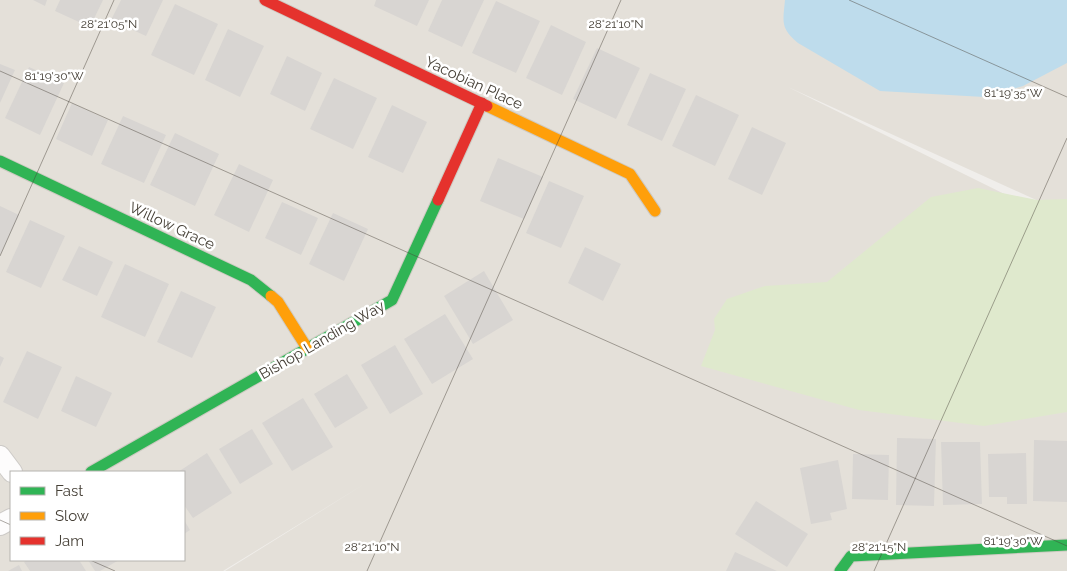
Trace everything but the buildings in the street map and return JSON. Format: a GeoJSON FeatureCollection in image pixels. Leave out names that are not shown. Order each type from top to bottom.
{"type":"FeatureCollection","features":[{"type":"Feature","properties":{"kind":"street","name":"Yacobian Place"},"geometry":{"type":"LineString","coordinates":[[265,0],[630,174],[655,211]]}},
{"type":"Feature","properties":{"kind":"street","name":"Bishop Landing Way"},"geometry":{"type":"LineString","coordinates":[[93,471],[392,300],[482,103]]}},
{"type":"Feature","properties":{"kind":"street","name":"Willow Grace"},"geometry":{"type":"LineString","coordinates":[[0,161],[251,280],[278,302],[307,348]]}},
{"type":"Feature","properties":{"kind":"street"},"geometry":{"type":"LineString","coordinates":[[0,456],[11,471]]}},
{"type":"Feature","properties":{"kind":"street"},"geometry":{"type":"LineString","coordinates":[[840,571],[851,556],[1067,545]]}},
{"type":"Feature","properties":{"kind":"shaded area"},"geometry":{"type":"Polygon","coordinates":[[[0,0],[1067,0],[1067,214],[788,87],[1067,225],[1067,571],[225,571],[366,483],[223,571],[0,571],[0,0]]]}},
{"type":"Feature","properties":{"kind":"green space"},"geometry":{"type":"Polygon","coordinates":[[[978,188],[1037,200],[1067,199],[1067,412],[984,426],[859,410],[701,366],[715,330],[714,319],[727,299],[765,286],[827,282],[931,197],[978,188]]]}},
{"type":"Feature","properties":{"kind":"water"},"geometry":{"type":"Polygon","coordinates":[[[785,0],[1067,0],[1067,63],[1023,86],[984,97],[880,91],[792,38],[785,29],[784,24],[785,0]]]}},
{"type":"Feature","properties":{"kind":"traffic: fast"},"geometry":{"type":"LineString","coordinates":[[0,161],[251,280],[271,296]]}},
{"type":"Feature","properties":{"kind":"traffic: fast"},"geometry":{"type":"LineString","coordinates":[[93,471],[392,300],[438,200]]}},
{"type":"Feature","properties":{"kind":"traffic: fast"},"geometry":{"type":"LineString","coordinates":[[840,571],[851,556],[1067,545]]}},
{"type":"Feature","properties":{"kind":"traffic: slow"},"geometry":{"type":"LineString","coordinates":[[487,106],[630,174],[655,211]]}},
{"type":"Feature","properties":{"kind":"traffic: slow"},"geometry":{"type":"LineString","coordinates":[[271,296],[278,302],[307,348]]}},
{"type":"Feature","properties":{"kind":"traffic: jam"},"geometry":{"type":"LineString","coordinates":[[265,0],[487,106]]}},
{"type":"Feature","properties":{"kind":"traffic: jam"},"geometry":{"type":"LineString","coordinates":[[438,200],[482,103]]}}]}
